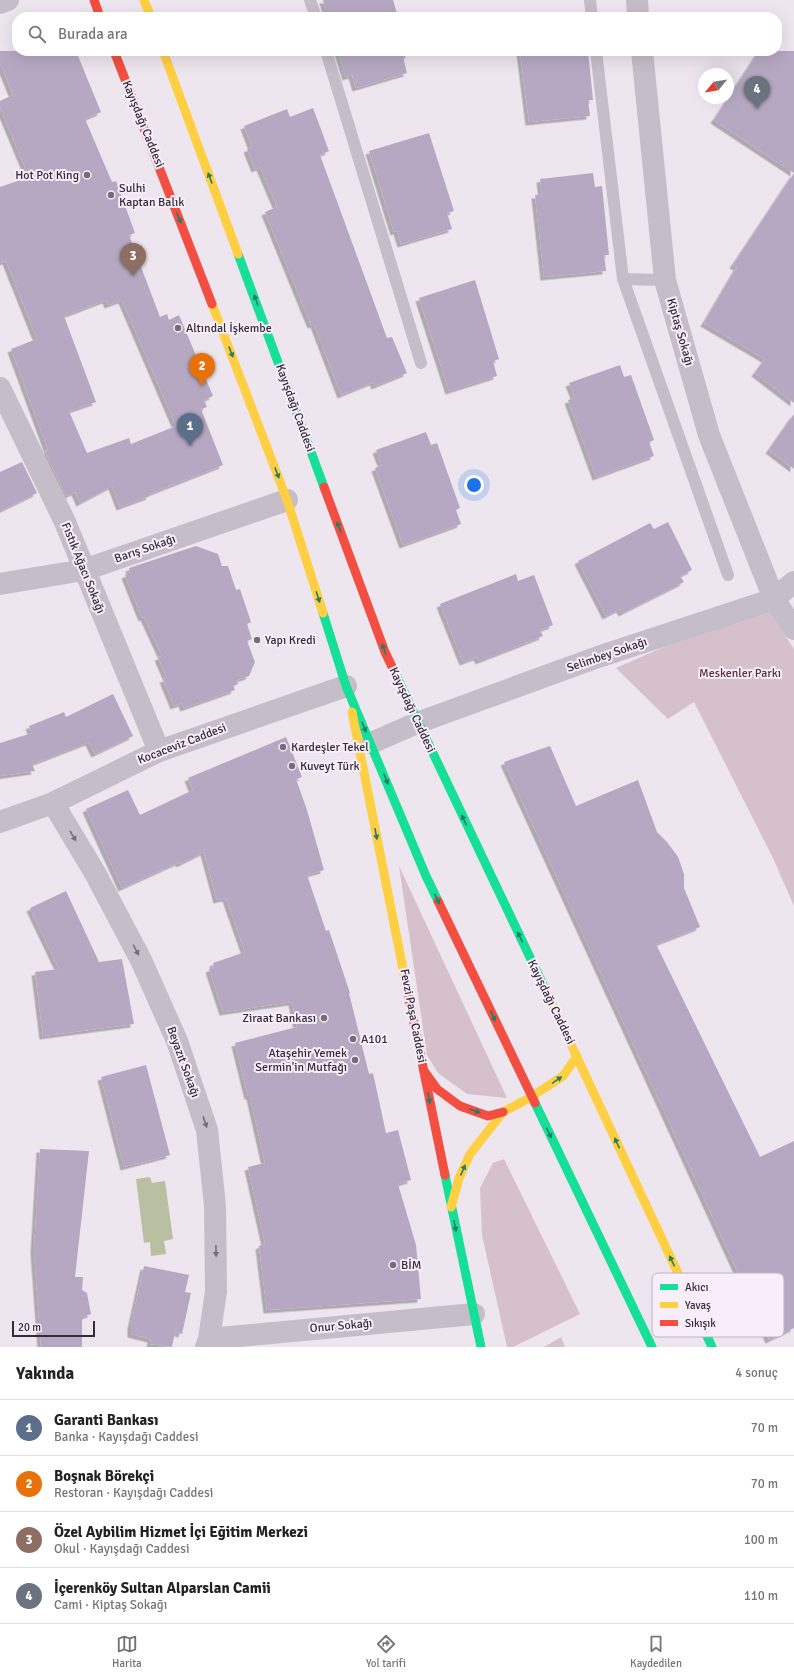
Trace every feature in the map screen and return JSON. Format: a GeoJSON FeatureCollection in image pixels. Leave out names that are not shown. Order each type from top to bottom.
{"type":"FeatureCollection","features":[{"type":"Feature","properties":{"kind":"main road"},"geometry":{"type":"LineString","coordinates":[[94,0],[98,12]]}},
{"type":"Feature","properties":{"kind":"main road"},"geometry":{"type":"LineString","coordinates":[[144,0],[149,12]]}},
{"type":"Feature","properties":{"kind":"main road","name":"Kayışdağı Caddesi"},"geometry":{"type":"LineString","coordinates":[[116,56],[287,500],[346,686],[426,876],[652,1347]]}},
{"type":"Feature","properties":{"kind":"main road","name":"Kayışdağı Caddesi"},"geometry":{"type":"LineString","coordinates":[[165,56],[382,645],[417,723],[577,1056],[678,1273]]}},
{"type":"Feature","properties":{"kind":"main road","name":"Fevzi Paşa Caddesi"},"geometry":{"type":"LineString","coordinates":[[346,686],[465,1276],[481,1347]]}},
{"type":"Feature","properties":{"kind":"main road"},"geometry":{"type":"LineString","coordinates":[[424,1071],[437,1089],[460,1106],[488,1116],[503,1112],[531,1097],[563,1076],[577,1056]]}},
{"type":"Feature","properties":{"kind":"main road"},"geometry":{"type":"LineString","coordinates":[[451,1207],[459,1178],[470,1154],[503,1112]]}},
{"type":"Feature","properties":{"kind":"main road","name":"Kayışdağı Caddesi"},"geometry":{"type":"LineString","coordinates":[[707,1337],[712,1347]]}},
{"type":"Feature","properties":{"kind":"street"},"geometry":{"type":"LineString","coordinates":[[0,3],[8,0]]}},
{"type":"Feature","properties":{"kind":"street"},"geometry":{"type":"LineString","coordinates":[[636,0],[637,12]]}},
{"type":"Feature","properties":{"kind":"street","name":"Kiptaş Sokağı"},"geometry":{"type":"LineString","coordinates":[[643,56],[665,280],[709,435],[774,599],[794,630]]}},
{"type":"Feature","properties":{"kind":"street","name":"Fıstık Ağacı Sokağı"},"geometry":{"type":"LineString","coordinates":[[0,388],[65,522],[159,751]]}},
{"type":"Feature","properties":{"kind":"street","name":"Barış Sokağı"},"geometry":{"type":"LineString","coordinates":[[0,584],[84,570],[287,500]]}},
{"type":"Feature","properties":{"kind":"street","name":"Selimbey Sokağı"},"geometry":{"type":"LineString","coordinates":[[371,743],[417,723],[598,657],[774,599],[794,582]]}},
{"type":"Feature","properties":{"kind":"street","name":"Kocaceviz Caddesi"},"geometry":{"type":"LineString","coordinates":[[0,822],[53,803],[159,751],[346,686]]}},
{"type":"Feature","properties":{"kind":"street","name":"Beyazıt Sokağı"},"geometry":{"type":"LineString","coordinates":[[53,803],[95,873],[141,960],[177,1041],[207,1130],[215,1206],[216,1291],[207,1343]]}},
{"type":"Feature","properties":{"kind":"street","name":"Onur Sokağı"},"geometry":{"type":"LineString","coordinates":[[207,1343],[474,1314]]}},
{"type":"Feature","properties":{"kind":"lane"},"geometry":{"type":"LineString","coordinates":[[310,0],[314,12]]}},
{"type":"Feature","properties":{"kind":"lane"},"geometry":{"type":"LineString","coordinates":[[590,0],[591,12]]}},
{"type":"Feature","properties":{"kind":"lane"},"geometry":{"type":"LineString","coordinates":[[328,56],[421,363]]}},
{"type":"Feature","properties":{"kind":"lane"},"geometry":{"type":"LineString","coordinates":[[597,56],[623,279],[728,575]]}},
{"type":"Feature","properties":{"kind":"lane"},"geometry":{"type":"LineString","coordinates":[[623,279],[665,280]]}},
{"type":"Feature","properties":{"kind":"green space","name":"Meskenler Parkı"},"geometry":{"type":"Polygon","coordinates":[[[764,603],[794,649],[794,906],[773,858],[694,702],[668,719],[616,668],[764,603]]]}},
{"type":"Feature","properties":{"kind":"green space"},"geometry":{"type":"Polygon","coordinates":[[[399,866],[507,1098],[467,1094],[438,1073],[427,1055],[399,866]]]}},
{"type":"Feature","properties":{"kind":"green space"},"geometry":{"type":"Polygon","coordinates":[[[504,1159],[580,1314],[513,1347],[507,1347],[482,1235],[480,1188],[493,1163],[504,1159]]]}},
{"type":"Feature","properties":{"kind":"green space"},"geometry":{"type":"Polygon","coordinates":[[[561,1337],[565,1347],[544,1347],[561,1337]]]}},
{"type":"Feature","properties":{"kind":"shaded area"},"geometry":{"type":"Polygon","coordinates":[[[150,1177],[152,1183],[165,1181],[173,1239],[164,1241],[166,1254],[151,1256],[150,1242],[144,1243],[136,1179],[150,1177]]]}},
{"type":"Feature","properties":{"kind":"building"},"geometry":{"type":"Polygon","coordinates":[[[323,0],[393,0],[397,12],[327,12],[323,0]]]}},
{"type":"Feature","properties":{"kind":"building"},"geometry":{"type":"Polygon","coordinates":[[[0,51],[12,51],[12,56],[78,56],[101,112],[85,119],[112,182],[116,181],[135,233],[129,235],[160,317],[167,314],[169,320],[179,315],[213,396],[204,400],[207,407],[201,409],[223,465],[120,507],[112,486],[80,503],[75,492],[66,496],[45,451],[48,450],[11,349],[37,339],[6,261],[0,263],[0,187],[29,177],[0,107],[0,101],[13,95],[0,63],[0,51]],[[106,300],[64,316],[96,402],[69,411],[87,453],[129,438],[131,444],[176,426],[122,300],[108,305],[106,300]]]}},
{"type":"Feature","properties":{"kind":"building"},"geometry":{"type":"Polygon","coordinates":[[[782,51],[794,51],[794,173],[714,120],[724,104],[734,104],[734,89],[756,56],[782,56],[782,51]]]}},
{"type":"Feature","properties":{"kind":"building"},"geometry":{"type":"Polygon","coordinates":[[[340,56],[406,56],[403,57],[407,73],[356,88],[352,75],[346,77],[340,56]]]}},
{"type":"Feature","properties":{"kind":"building"},"geometry":{"type":"Polygon","coordinates":[[[521,56],[589,56],[593,100],[588,100],[590,116],[529,122],[521,56]]]}},
{"type":"Feature","properties":{"kind":"building"},"geometry":{"type":"Polygon","coordinates":[[[313,108],[329,151],[320,155],[387,338],[392,337],[407,373],[375,386],[373,382],[341,395],[314,324],[311,325],[265,212],[277,207],[260,167],[255,169],[247,149],[252,147],[244,126],[287,109],[290,117],[313,108]]]}},
{"type":"Feature","properties":{"kind":"building"},"geometry":{"type":"Polygon","coordinates":[[[429,133],[454,211],[447,213],[452,229],[401,244],[397,231],[394,232],[369,151],[429,133]]]}},
{"type":"Feature","properties":{"kind":"building"},"geometry":{"type":"Polygon","coordinates":[[[593,173],[595,187],[602,186],[609,255],[604,255],[606,271],[544,277],[535,195],[542,195],[540,179],[593,173]]]}},
{"type":"Feature","properties":{"kind":"building"},"geometry":{"type":"Polygon","coordinates":[[[794,173],[794,403],[755,373],[765,359],[704,323],[737,267],[733,265],[794,173]]]}},
{"type":"Feature","properties":{"kind":"building"},"geometry":{"type":"Polygon","coordinates":[[[475,280],[499,359],[493,361],[497,376],[449,391],[419,298],[475,280]]]}},
{"type":"Feature","properties":{"kind":"building"},"geometry":{"type":"Polygon","coordinates":[[[620,365],[624,377],[631,375],[654,440],[649,442],[654,456],[596,477],[568,400],[575,398],[569,383],[620,365]]]}},
{"type":"Feature","properties":{"kind":"building"},"geometry":{"type":"Polygon","coordinates":[[[794,414],[794,469],[769,450],[794,414]]]}},
{"type":"Feature","properties":{"kind":"building"},"geometry":{"type":"Polygon","coordinates":[[[426,432],[431,445],[437,443],[460,508],[456,510],[461,524],[403,545],[375,468],[382,465],[376,450],[426,432]]]}},
{"type":"Feature","properties":{"kind":"building"},"geometry":{"type":"Polygon","coordinates":[[[22,462],[37,493],[0,511],[0,472],[22,462]]]}},
{"type":"Feature","properties":{"kind":"building"},"geometry":{"type":"Polygon","coordinates":[[[668,522],[692,570],[680,576],[684,582],[622,613],[620,609],[606,616],[578,561],[650,523],[654,529],[668,522]]]}},
{"type":"Feature","properties":{"kind":"building"},"geometry":{"type":"Polygon","coordinates":[[[196,546],[218,554],[222,566],[228,566],[236,590],[240,589],[251,622],[247,624],[252,639],[247,641],[255,662],[249,676],[237,680],[238,684],[233,686],[235,690],[184,708],[182,703],[174,706],[163,679],[167,678],[158,657],[162,656],[144,617],[142,618],[125,575],[130,573],[129,568],[196,546]]]}},
{"type":"Feature","properties":{"kind":"building"},"geometry":{"type":"Polygon","coordinates":[[[516,574],[518,581],[534,575],[553,625],[540,630],[543,636],[479,661],[477,657],[463,662],[440,604],[516,574]]]}},
{"type":"Feature","properties":{"kind":"building"},"geometry":{"type":"Polygon","coordinates":[[[113,694],[133,736],[95,754],[89,742],[32,764],[35,771],[0,776],[0,743],[32,733],[29,726],[64,712],[66,717],[113,694]]]}},
{"type":"Feature","properties":{"kind":"building"},"geometry":{"type":"Polygon","coordinates":[[[286,737],[302,777],[296,779],[307,810],[324,870],[307,875],[326,931],[329,930],[350,993],[369,1074],[373,1073],[386,1133],[398,1130],[411,1180],[398,1184],[416,1245],[421,1299],[267,1310],[259,1246],[265,1243],[248,1167],[265,1163],[250,1096],[248,1096],[235,1043],[297,1027],[292,1002],[223,1012],[209,969],[214,967],[213,963],[245,952],[226,898],[217,900],[204,852],[180,864],[179,862],[122,888],[86,809],[128,790],[140,815],[193,790],[188,778],[286,737]]]}},
{"type":"Feature","properties":{"kind":"building"},"geometry":{"type":"Polygon","coordinates":[[[550,746],[576,806],[638,780],[657,832],[667,842],[678,857],[684,874],[684,888],[700,927],[656,944],[760,1157],[794,1141],[794,1328],[784,1333],[784,1273],[738,1273],[504,762],[550,746]]]}},
{"type":"Feature","properties":{"kind":"building"},"geometry":{"type":"Polygon","coordinates":[[[66,891],[99,962],[122,959],[134,1024],[43,1036],[35,972],[59,969],[30,908],[66,891]]]}},
{"type":"Feature","properties":{"kind":"building"},"geometry":{"type":"Polygon","coordinates":[[[146,1065],[170,1155],[124,1167],[101,1077],[146,1065]]]}},
{"type":"Feature","properties":{"kind":"building"},"geometry":{"type":"Polygon","coordinates":[[[40,1149],[89,1151],[75,1277],[83,1277],[82,1290],[87,1293],[91,1314],[82,1317],[82,1347],[41,1347],[34,1250],[40,1149]]]}},
{"type":"Feature","properties":{"kind":"building"},"geometry":{"type":"Polygon","coordinates":[[[144,1266],[189,1275],[185,1292],[191,1293],[182,1334],[175,1332],[172,1347],[150,1344],[151,1339],[131,1334],[131,1325],[144,1266]]]}},
{"type":"Feature","properties":{"kind":"building"},"geometry":{"type":"Polygon","coordinates":[[[768,1337],[775,1337],[769,1340],[768,1337]]]}},
{"type":"Feature","properties":{"kind":"traffic: fast"},"geometry":{"type":"LineString","coordinates":[[238,254],[324,487]]}},
{"type":"Feature","properties":{"kind":"traffic: fast"},"geometry":{"type":"LineString","coordinates":[[323,613],[346,686],[438,901]]}},
{"type":"Feature","properties":{"kind":"traffic: fast"},"geometry":{"type":"LineString","coordinates":[[394,671],[545,989]]}},
{"type":"Feature","properties":{"kind":"traffic: fast"},"geometry":{"type":"LineString","coordinates":[[535,1103],[652,1347]]}},
{"type":"Feature","properties":{"kind":"traffic: fast"},"geometry":{"type":"LineString","coordinates":[[445,1175],[481,1347]]}},
{"type":"Feature","properties":{"kind":"traffic: fast"},"geometry":{"type":"LineString","coordinates":[[707,1337],[712,1347]]}},
{"type":"Feature","properties":{"kind":"traffic: slow"},"geometry":{"type":"LineString","coordinates":[[144,0],[149,12]]}},
{"type":"Feature","properties":{"kind":"traffic: slow"},"geometry":{"type":"LineString","coordinates":[[165,56],[238,254]]}},
{"type":"Feature","properties":{"kind":"traffic: slow"},"geometry":{"type":"LineString","coordinates":[[212,304],[287,500],[323,613]]}},
{"type":"Feature","properties":{"kind":"traffic: slow"},"geometry":{"type":"LineString","coordinates":[[352,712],[406,984]]}},
{"type":"Feature","properties":{"kind":"traffic: slow"},"geometry":{"type":"LineString","coordinates":[[545,989],[678,1273]]}},
{"type":"Feature","properties":{"kind":"traffic: slow"},"geometry":{"type":"LineString","coordinates":[[451,1207],[459,1178],[470,1154],[503,1112],[531,1097],[563,1076],[577,1056]]}},
{"type":"Feature","properties":{"kind":"traffic: jam"},"geometry":{"type":"LineString","coordinates":[[94,0],[98,12]]}},
{"type":"Feature","properties":{"kind":"traffic: jam"},"geometry":{"type":"LineString","coordinates":[[116,56],[212,304]]}},
{"type":"Feature","properties":{"kind":"traffic: jam"},"geometry":{"type":"LineString","coordinates":[[324,487],[385,652],[394,671]]}},
{"type":"Feature","properties":{"kind":"traffic: jam"},"geometry":{"type":"LineString","coordinates":[[438,901],[535,1103]]}},
{"type":"Feature","properties":{"kind":"traffic: jam"},"geometry":{"type":"LineString","coordinates":[[406,984],[445,1175]]}},
{"type":"Feature","properties":{"kind":"traffic: jam"},"geometry":{"type":"LineString","coordinates":[[424,1071],[437,1089],[460,1106],[488,1116],[503,1112]]}},
{"type":"Feature","properties":{"kind":"place","name":"İçerenköy Sultan Alparslan Camii"},"geometry":{"type":"Point","coordinates":[757,109]}},
{"type":"Feature","properties":{"kind":"place","name":"Hot Pot King"},"geometry":{"type":"Point","coordinates":[87,175]}},
{"type":"Feature","properties":{"kind":"place","name":"Sulhi Kaptan Balık"},"geometry":{"type":"Point","coordinates":[111,195]}},
{"type":"Feature","properties":{"kind":"place","name":"Özel Aybilim Hizmet İçi Eğitim Merkezi"},"geometry":{"type":"Point","coordinates":[133,276]}},
{"type":"Feature","properties":{"kind":"place","name":"Altındal İşkembe"},"geometry":{"type":"Point","coordinates":[178,328]}},
{"type":"Feature","properties":{"kind":"place","name":"Boşnak Börekçi"},"geometry":{"type":"Point","coordinates":[202,386]}},
{"type":"Feature","properties":{"kind":"place","name":"Garanti Bankası"},"geometry":{"type":"Point","coordinates":[190,446]}},
{"type":"Feature","properties":{"kind":"place","name":"Yapı Kredi"},"geometry":{"type":"Point","coordinates":[257,640]}},
{"type":"Feature","properties":{"kind":"place","name":"Kardeşler Tekel"},"geometry":{"type":"Point","coordinates":[283,747]}},
{"type":"Feature","properties":{"kind":"place","name":"Kuveyt Türk"},"geometry":{"type":"Point","coordinates":[292,766]}},
{"type":"Feature","properties":{"kind":"place","name":"Ziraat Bankası"},"geometry":{"type":"Point","coordinates":[324,1018]}},
{"type":"Feature","properties":{"kind":"place","name":"A101"},"geometry":{"type":"Point","coordinates":[353,1039]}},
{"type":"Feature","properties":{"kind":"place","name":"Ataşehir Yemek Sermin'in Mutfağı"},"geometry":{"type":"Point","coordinates":[355,1060]}},
{"type":"Feature","properties":{"kind":"place","name":"BİM"},"geometry":{"type":"Point","coordinates":[393,1265]}}]}
